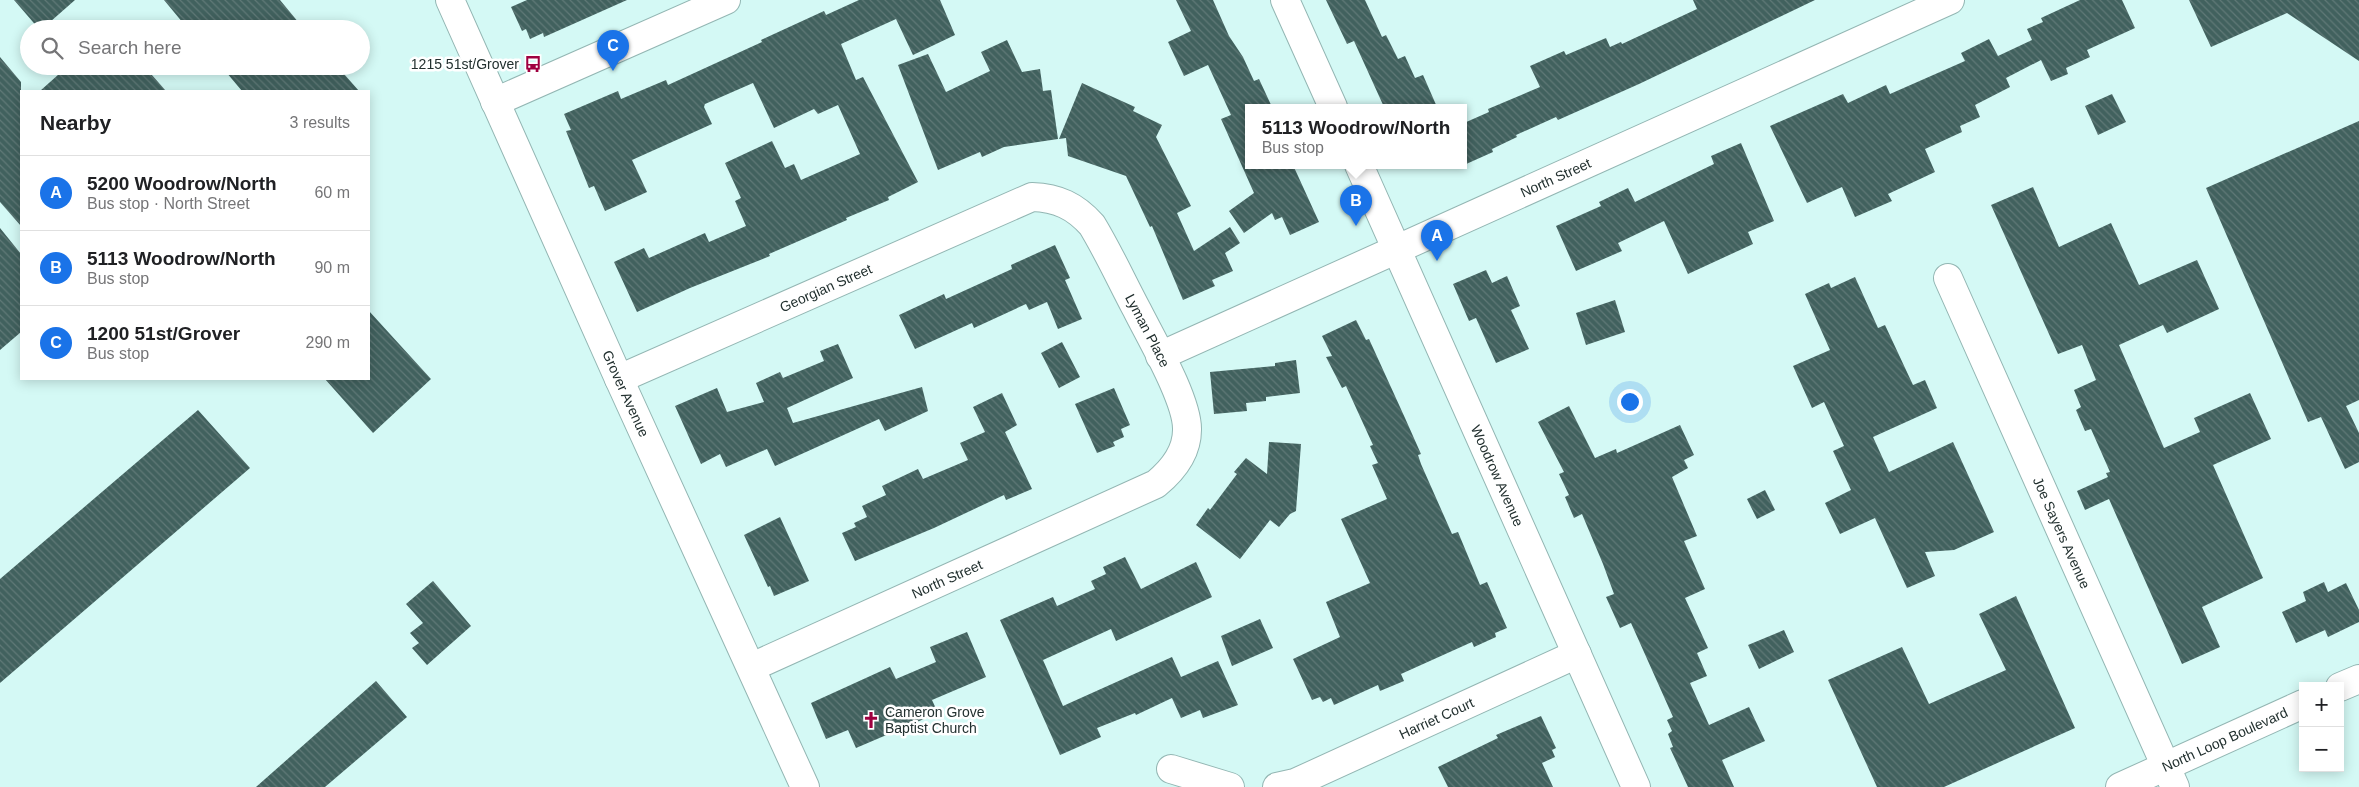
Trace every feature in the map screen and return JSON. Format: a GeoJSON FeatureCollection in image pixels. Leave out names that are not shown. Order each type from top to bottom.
{"type":"FeatureCollection","features":[{"type":"Feature","properties":{"kind":"street","name":"Grover Avenue"},"geometry":{"type":"LineString","coordinates":[[450,0],[619,379],[806,787]]}},
{"type":"Feature","properties":{"kind":"street"},"geometry":{"type":"LineString","coordinates":[[495,102],[726,0]]}},
{"type":"Feature","properties":{"kind":"street"},"geometry":{"type":"LineString","coordinates":[[1285,0],[1332,104]]}},
{"type":"Feature","properties":{"kind":"street","name":"North Street"},"geometry":{"type":"LineString","coordinates":[[1160,356],[1950,0]]}},
{"type":"Feature","properties":{"kind":"street","name":"Woodrow Avenue"},"geometry":{"type":"LineString","coordinates":[[1360,169],[1636,787]]}},
{"type":"Feature","properties":{"kind":"street","name":"Georgian Street"},"geometry":{"type":"LineString","coordinates":[[619,379],[1032,196]]}},
{"type":"Feature","properties":{"kind":"street","name":"Lyman Place"},"geometry":{"type":"LineString","coordinates":[[1032,196],[1046,197],[1067,204],[1083,214],[1092,225],[1160,356],[1186,414],[1187,431],[1184,447],[1169,473],[1156,484],[1143,491]]}},
{"type":"Feature","properties":{"kind":"street","name":"Joe Sayers Avenue"},"geometry":{"type":"LineString","coordinates":[[1948,278],[2170,777]]}},
{"type":"Feature","properties":{"kind":"street","name":"North Street"},"geometry":{"type":"LineString","coordinates":[[752,666],[1143,491]]}},
{"type":"Feature","properties":{"kind":"street","name":"Harriet Court"},"geometry":{"type":"LineString","coordinates":[[1290,786],[1577,654]]}},
{"type":"Feature","properties":{"kind":"street"},"geometry":{"type":"LineString","coordinates":[[2344,685],[2359,679]]}},
{"type":"Feature","properties":{"kind":"street","name":"North Loop Boulevard"},"geometry":{"type":"LineString","coordinates":[[2120,787],[2170,777],[2299,706]]}},
{"type":"Feature","properties":{"kind":"street"},"geometry":{"type":"LineString","coordinates":[[1171,770],[1230,787]]}},
{"type":"Feature","properties":{"kind":"building"},"geometry":{"type":"Polygon","coordinates":[[[14,0],[75,0],[52,20],[31,20],[14,0]]]}},
{"type":"Feature","properties":{"kind":"building"},"geometry":{"type":"Polygon","coordinates":[[[164,0],[280,0],[297,20],[181,20],[164,0]]]}},
{"type":"Feature","properties":{"kind":"building"},"geometry":{"type":"Polygon","coordinates":[[[527,0],[627,0],[544,37],[543,33],[530,39],[526,29],[522,31],[511,7],[527,0]]]}},
{"type":"Feature","properties":{"kind":"building"},"geometry":{"type":"Polygon","coordinates":[[[859,0],[940,0],[955,35],[913,55],[896,19],[841,44],[856,80],[863,77],[918,182],[888,197],[889,200],[769,254],[770,256],[690,288],[637,312],[614,262],[644,248],[649,258],[705,233],[709,242],[746,226],[735,201],[741,198],[725,163],[772,141],[785,168],[794,164],[801,180],[860,154],[838,105],[818,114],[814,109],[774,128],[753,83],[705,104],[704,107],[712,124],[632,160],[647,192],[605,211],[594,186],[589,188],[566,131],[571,130],[564,114],[618,91],[621,99],[666,80],[668,85],[824,11],[826,15],[859,0]]]}},
{"type":"Feature","properties":{"kind":"building"},"geometry":{"type":"Polygon","coordinates":[[[1176,0],[1213,0],[1229,36],[1243,57],[1254,81],[1259,79],[1271,104],[1245,104],[1245,169],[1295,169],[1319,222],[1290,235],[1282,217],[1275,220],[1272,213],[1244,233],[1229,211],[1254,193],[1221,119],[1231,115],[1208,65],[1184,76],[1168,42],[1191,31],[1176,0]]]}},
{"type":"Feature","properties":{"kind":"building"},"geometry":{"type":"Polygon","coordinates":[[[1326,0],[1365,0],[1382,37],[1386,35],[1398,59],[1405,56],[1415,78],[1423,75],[1436,104],[1383,104],[1354,41],[1347,44],[1326,0]]]}},
{"type":"Feature","properties":{"kind":"building"},"geometry":{"type":"Polygon","coordinates":[[[1693,0],[1815,0],[1639,84],[1558,120],[1556,117],[1516,135],[1517,137],[1492,149],[1493,152],[1467,164],[1467,122],[1489,112],[1488,109],[1540,87],[1530,66],[1564,51],[1566,55],[1606,38],[1610,47],[1621,42],[1622,44],[1697,9],[1693,0]]]}},
{"type":"Feature","properties":{"kind":"building"},"geometry":{"type":"Polygon","coordinates":[[[2080,0],[2122,0],[2135,28],[2087,50],[2090,57],[2066,68],[2068,74],[2051,81],[2041,60],[2006,78],[2010,87],[1975,105],[1980,117],[1960,126],[1962,132],[1925,149],[1935,172],[1888,194],[1892,201],[1855,217],[1842,187],[1807,203],[1770,126],[1843,94],[1848,103],[1886,85],[1890,94],[1965,61],[1961,53],[1989,39],[1998,56],[2032,40],[2027,29],[2043,22],[2041,18],[2080,0]]]}},
{"type":"Feature","properties":{"kind":"building"},"geometry":{"type":"Polygon","coordinates":[[[2189,0],[2359,0],[2359,61],[2287,13],[2211,47],[2189,0]]]}},
{"type":"Feature","properties":{"kind":"building"},"geometry":{"type":"Polygon","coordinates":[[[1007,40],[1022,72],[1040,69],[1043,91],[1051,90],[1058,139],[1004,147],[982,157],[980,152],[938,170],[898,65],[928,54],[946,92],[990,71],[981,52],[1007,40]]]}},
{"type":"Feature","properties":{"kind":"building"},"geometry":{"type":"Polygon","coordinates":[[[0,57],[21,82],[20,225],[0,202],[0,57]]]}},
{"type":"Feature","properties":{"kind":"building"},"geometry":{"type":"Polygon","coordinates":[[[58,75],[152,75],[165,90],[41,90],[58,75]]]}},
{"type":"Feature","properties":{"kind":"building"},"geometry":{"type":"Polygon","coordinates":[[[229,75],[345,75],[358,90],[241,90],[229,75]]]}},
{"type":"Feature","properties":{"kind":"building"},"geometry":{"type":"Polygon","coordinates":[[[1082,83],[1135,107],[1133,111],[1162,125],[1156,137],[1191,206],[1177,213],[1194,251],[1230,227],[1240,243],[1225,253],[1233,271],[1212,280],[1215,286],[1183,300],[1152,226],[1150,227],[1126,176],[1068,156],[1066,138],[1059,139],[1082,83]]]}},
{"type":"Feature","properties":{"kind":"building"},"geometry":{"type":"Polygon","coordinates":[[[2112,94],[2126,122],[2098,135],[2085,106],[2112,94]]]}},
{"type":"Feature","properties":{"kind":"building"},"geometry":{"type":"Polygon","coordinates":[[[2359,121],[2359,400],[2346,406],[2359,433],[2359,462],[2345,469],[2321,417],[2308,422],[2206,188],[2359,121]]]}},
{"type":"Feature","properties":{"kind":"building"},"geometry":{"type":"Polygon","coordinates":[[[1741,143],[1774,221],[1748,232],[1753,244],[1688,274],[1664,221],[1618,243],[1622,251],[1576,271],[1556,226],[1601,206],[1599,202],[1628,188],[1635,202],[1714,164],[1711,156],[1741,143]]]}},
{"type":"Feature","properties":{"kind":"building"},"geometry":{"type":"Polygon","coordinates":[[[2033,187],[2059,247],[2111,223],[2139,285],[2197,260],[2219,309],[2167,333],[2163,325],[2119,345],[2164,448],[2200,432],[2194,418],[2250,393],[2271,439],[2213,465],[2263,578],[2202,607],[2220,647],[2182,664],[2109,499],[2085,510],[2077,491],[2108,477],[2106,473],[2110,472],[2091,429],[2085,431],[2076,410],[2081,407],[2074,390],[2096,380],[2082,345],[2058,354],[1991,205],[2033,187]]]}},
{"type":"Feature","properties":{"kind":"building"},"geometry":{"type":"Polygon","coordinates":[[[0,228],[20,253],[20,333],[0,350],[0,228]]]}},
{"type":"Feature","properties":{"kind":"building"},"geometry":{"type":"Polygon","coordinates":[[[1055,245],[1070,278],[1065,280],[1082,319],[1058,329],[1047,302],[1029,310],[1026,304],[974,328],[972,323],[915,349],[899,315],[944,294],[946,299],[1012,269],[1011,265],[1055,245]]]}},
{"type":"Feature","properties":{"kind":"building"},"geometry":{"type":"Polygon","coordinates":[[[1486,270],[1492,283],[1507,276],[1520,306],[1511,310],[1529,349],[1496,363],[1476,318],[1469,321],[1453,284],[1486,270]]]}},
{"type":"Feature","properties":{"kind":"building"},"geometry":{"type":"Polygon","coordinates":[[[1855,277],[1878,328],[1885,325],[1913,385],[1925,380],[1937,408],[1873,437],[1889,472],[1953,442],[1994,532],[1954,550],[1925,552],[1935,576],[1907,588],[1875,518],[1840,534],[1825,503],[1851,490],[1833,451],[1844,446],[1824,402],[1812,408],[1793,366],[1830,350],[1805,294],[1829,283],[1831,288],[1855,277]]]}},
{"type":"Feature","properties":{"kind":"building"},"geometry":{"type":"Polygon","coordinates":[[[1615,300],[1625,332],[1586,345],[1576,313],[1615,300]]]}},
{"type":"Feature","properties":{"kind":"building"},"geometry":{"type":"Polygon","coordinates":[[[370,312],[431,379],[373,433],[326,380],[370,380],[370,312]]]}},
{"type":"Feature","properties":{"kind":"building"},"geometry":{"type":"Polygon","coordinates":[[[1356,320],[1366,340],[1369,339],[1405,418],[1421,454],[1418,455],[1421,464],[1452,534],[1458,532],[1480,585],[1487,582],[1507,628],[1495,633],[1496,637],[1474,647],[1472,642],[1401,674],[1404,681],[1380,691],[1378,685],[1334,705],[1331,698],[1323,702],[1320,697],[1312,700],[1293,659],[1340,637],[1326,602],[1370,583],[1341,519],[1387,499],[1372,465],[1378,463],[1370,446],[1373,445],[1346,386],[1342,388],[1326,357],[1332,356],[1322,336],[1356,320]]]}},
{"type":"Feature","properties":{"kind":"building"},"geometry":{"type":"Polygon","coordinates":[[[1062,342],[1080,377],[1059,388],[1041,353],[1062,342]]]}},
{"type":"Feature","properties":{"kind":"building"},"geometry":{"type":"Polygon","coordinates":[[[838,344],[853,378],[787,408],[793,423],[922,387],[928,411],[885,431],[879,419],[775,466],[767,449],[726,467],[720,454],[701,464],[675,406],[717,388],[727,412],[764,402],[756,383],[780,372],[783,378],[824,361],[820,351],[838,344]]]}},
{"type":"Feature","properties":{"kind":"building"},"geometry":{"type":"Polygon","coordinates":[[[1296,360],[1300,393],[1266,397],[1266,401],[1246,403],[1247,411],[1214,414],[1210,372],[1275,366],[1275,363],[1296,360]]]}},
{"type":"Feature","properties":{"kind":"building"},"geometry":{"type":"Polygon","coordinates":[[[1114,388],[1130,425],[1121,429],[1124,437],[1113,442],[1115,446],[1097,453],[1075,404],[1114,388]]]}},
{"type":"Feature","properties":{"kind":"building"},"geometry":{"type":"Polygon","coordinates":[[[1002,393],[1017,425],[1005,432],[1032,489],[1006,500],[1004,495],[934,528],[855,561],[842,533],[856,527],[854,523],[867,517],[862,506],[886,495],[882,486],[918,469],[923,479],[968,460],[960,443],[985,432],[973,407],[1002,393]]]}},
{"type":"Feature","properties":{"kind":"building"},"geometry":{"type":"Polygon","coordinates":[[[1569,406],[1595,458],[1616,449],[1617,453],[1680,425],[1694,455],[1684,460],[1688,468],[1672,477],[1697,536],[1684,541],[1705,589],[1685,598],[1708,648],[1697,653],[1707,676],[1690,683],[1709,725],[1749,707],[1765,741],[1722,760],[1734,787],[1688,787],[1670,748],[1673,747],[1668,734],[1672,731],[1667,720],[1673,717],[1631,623],[1620,628],[1606,597],[1614,594],[1603,564],[1582,514],[1574,518],[1565,497],[1569,495],[1559,474],[1564,472],[1538,422],[1569,406]]]}},
{"type":"Feature","properties":{"kind":"building"},"geometry":{"type":"Polygon","coordinates":[[[198,410],[250,468],[0,683],[0,579],[198,410]]]}},
{"type":"Feature","properties":{"kind":"building"},"geometry":{"type":"Polygon","coordinates":[[[1269,442],[1301,444],[1296,511],[1290,514],[1279,527],[1270,520],[1240,559],[1196,525],[1208,508],[1210,510],[1237,474],[1234,472],[1246,458],[1267,474],[1269,442]]]}},
{"type":"Feature","properties":{"kind":"building"},"geometry":{"type":"Polygon","coordinates":[[[1765,490],[1775,510],[1757,519],[1747,499],[1765,490]]]}},
{"type":"Feature","properties":{"kind":"building"},"geometry":{"type":"Polygon","coordinates":[[[780,517],[809,581],[774,596],[744,535],[780,517]]]}},
{"type":"Feature","properties":{"kind":"building"},"geometry":{"type":"Polygon","coordinates":[[[1125,557],[1141,589],[1196,562],[1212,597],[1116,641],[1111,629],[1043,660],[1063,706],[1172,657],[1181,677],[1218,661],[1238,705],[1203,718],[1200,710],[1181,718],[1172,698],[1136,715],[1135,713],[1097,728],[1101,737],[1060,755],[1000,620],[1053,597],[1057,606],[1095,589],[1091,581],[1106,574],[1103,567],[1125,557]]]}},
{"type":"Feature","properties":{"kind":"building"},"geometry":{"type":"Polygon","coordinates":[[[433,581],[471,626],[427,665],[412,648],[419,643],[410,633],[423,623],[406,604],[433,581]]]}},
{"type":"Feature","properties":{"kind":"building"},"geometry":{"type":"Polygon","coordinates":[[[2324,582],[2328,592],[2346,583],[2359,610],[2359,622],[2328,637],[2325,630],[2296,643],[2282,612],[2306,601],[2303,592],[2324,582]]]}},
{"type":"Feature","properties":{"kind":"building"},"geometry":{"type":"Polygon","coordinates":[[[2016,596],[2075,728],[1944,787],[1877,787],[1828,680],[1902,647],[1929,704],[2006,670],[1979,614],[2016,596]]]}},
{"type":"Feature","properties":{"kind":"building"},"geometry":{"type":"Polygon","coordinates":[[[1260,619],[1273,648],[1232,666],[1221,636],[1260,619]]]}},
{"type":"Feature","properties":{"kind":"building"},"geometry":{"type":"Polygon","coordinates":[[[1784,630],[1794,652],[1759,669],[1748,645],[1784,630]]]}},
{"type":"Feature","properties":{"kind":"building"},"geometry":{"type":"Polygon","coordinates":[[[967,632],[986,677],[932,700],[938,713],[856,748],[848,730],[826,739],[811,703],[890,667],[896,679],[936,662],[930,647],[967,632]]]}},
{"type":"Feature","properties":{"kind":"building"},"geometry":{"type":"Polygon","coordinates":[[[376,681],[407,717],[325,787],[256,787],[376,681]]]}},
{"type":"Feature","properties":{"kind":"building"},"geometry":{"type":"Polygon","coordinates":[[[1541,716],[1556,748],[1552,750],[1555,757],[1542,763],[1553,787],[1448,787],[1438,767],[1498,738],[1496,735],[1541,716]]]}},
{"type":"Feature","properties":{"kind":"place","name":"1215 51st/Grover"},"geometry":{"type":"Point","coordinates":[533,64]}},
{"type":"Feature","properties":{"kind":"place","name":"1200 51st/Grover"},"geometry":{"type":"Point","coordinates":[613,71]}},
{"type":"Feature","properties":{"kind":"place","name":"5113 Woodrow/North"},"geometry":{"type":"Point","coordinates":[1356,226]}},
{"type":"Feature","properties":{"kind":"place","name":"5200 Woodrow/North"},"geometry":{"type":"Point","coordinates":[1437,261]}},
{"type":"Feature","properties":{"kind":"place","name":"Cameron Grove Baptist Church"},"geometry":{"type":"Point","coordinates":[871,720]}}]}
